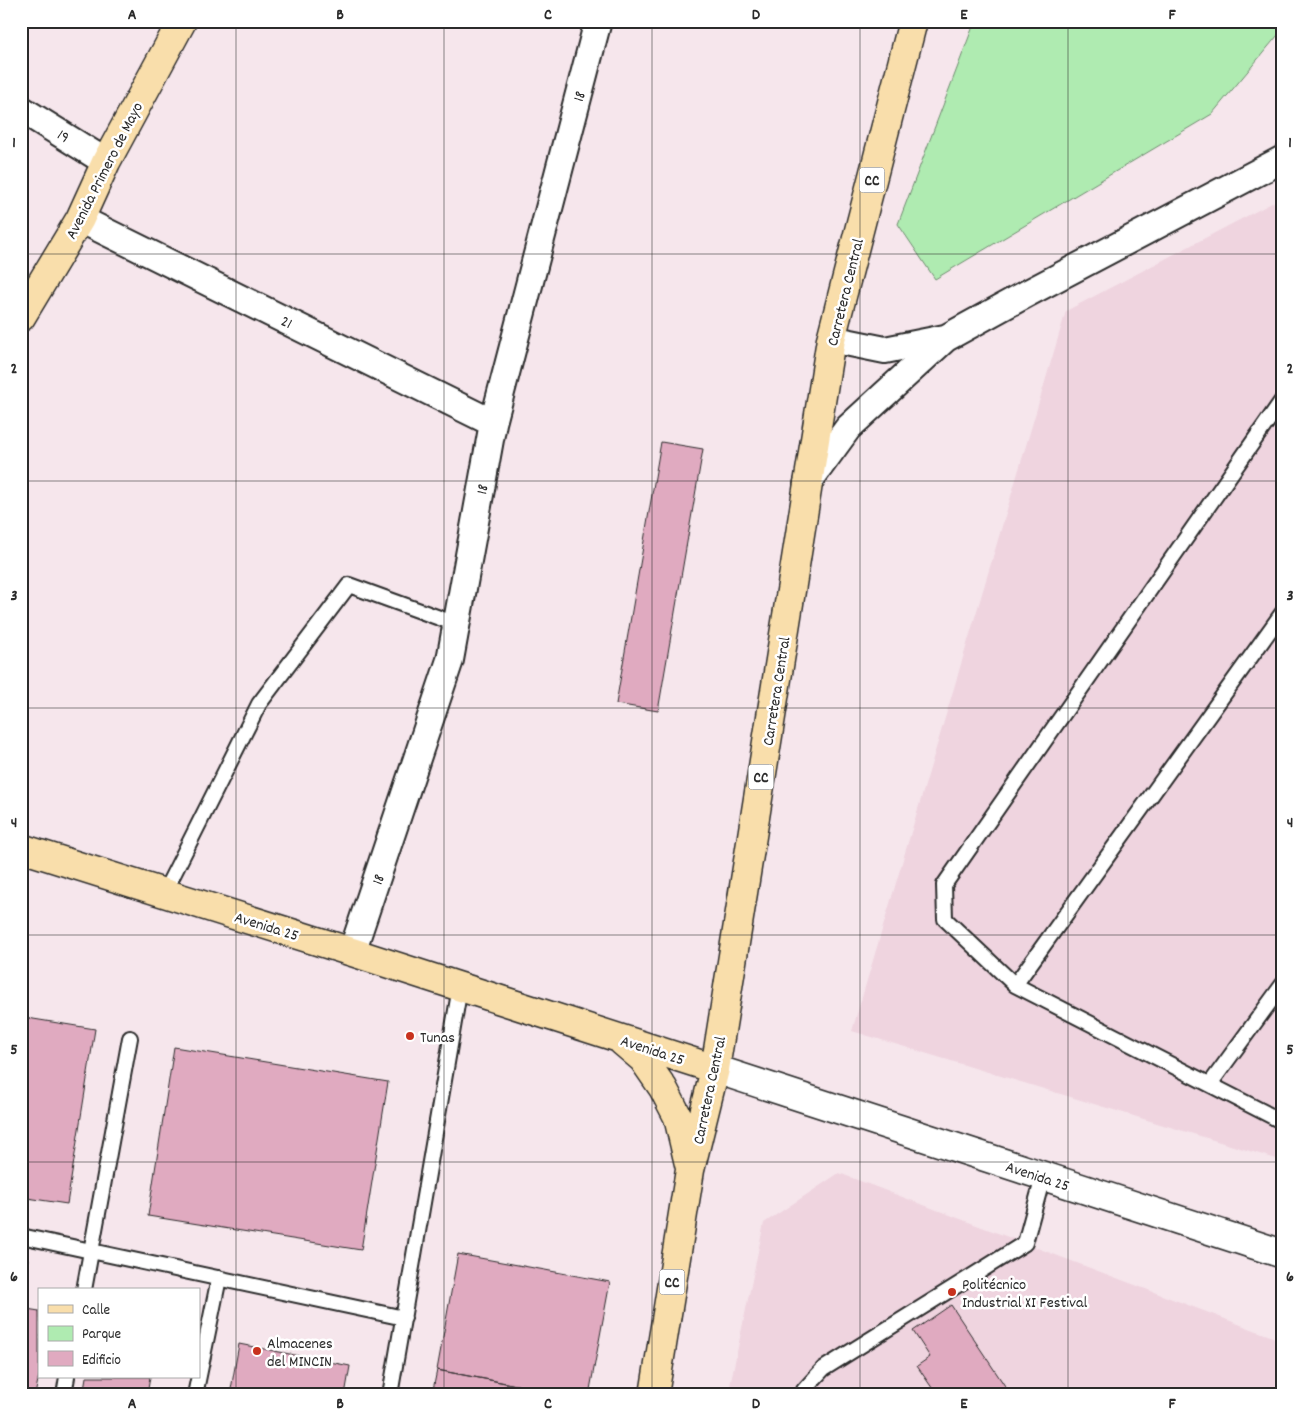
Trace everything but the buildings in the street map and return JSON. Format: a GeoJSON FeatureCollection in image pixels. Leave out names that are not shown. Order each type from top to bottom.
{"type":"FeatureCollection","features":[{"type":"Feature","properties":{"kind":"main road","name":"Avenida Primero de Mayo"},"geometry":{"type":"LineString","coordinates":[[21,317],[80,219],[106,162],[182,21]]}},
{"type":"Feature","properties":{"kind":"main road","name":"Carretera Central"},"geometry":{"type":"LineString","coordinates":[[654,1395],[690,1170],[715,1069],[831,339],[913,21]]}},
{"type":"Feature","properties":{"kind":"main road","name":"Avenida 25"},"geometry":{"type":"LineString","coordinates":[[21,848],[715,1069]]}},
{"type":"Feature","properties":{"kind":"main road"},"geometry":{"type":"LineString","coordinates":[[618,1038],[643,1059],[663,1088],[678,1117],[690,1170]]}},
{"type":"Feature","properties":{"kind":"street","name":"18"},"geometry":{"type":"LineString","coordinates":[[352,952],[450,660],[493,423],[598,21]]}},
{"type":"Feature","properties":{"kind":"street","name":"19"},"geometry":{"type":"LineString","coordinates":[[21,109],[106,162]]}},
{"type":"Feature","properties":{"kind":"street"},"geometry":{"type":"LineString","coordinates":[[807,484],[848,428],[946,338],[1283,159]]}},
{"type":"Feature","properties":{"kind":"street","name":"21"},"geometry":{"type":"LineString","coordinates":[[80,219],[493,423]]}},
{"type":"Feature","properties":{"kind":"street"},"geometry":{"type":"LineString","coordinates":[[831,339],[885,350],[946,338]]}},
{"type":"Feature","properties":{"kind":"street","name":"Avenida 25"},"geometry":{"type":"LineString","coordinates":[[715,1069],[1283,1254]]}},
{"type":"Feature","properties":{"kind":"lane"},"geometry":{"type":"LineString","coordinates":[[1283,399],[944,885],[945,919],[1015,985],[1283,1122]]}},
{"type":"Feature","properties":{"kind":"lane"},"geometry":{"type":"LineString","coordinates":[[164,893],[259,704],[349,586],[456,624]]}},
{"type":"Feature","properties":{"kind":"lane"},"geometry":{"type":"LineString","coordinates":[[1015,985],[1283,612]]}},
{"type":"Feature","properties":{"kind":"lane"},"geometry":{"type":"LineString","coordinates":[[1210,1084],[1283,984]]}},
{"type":"Feature","properties":{"kind":"lane"},"geometry":{"type":"LineString","coordinates":[[390,1395],[460,987]]}},
{"type":"Feature","properties":{"kind":"lane"},"geometry":{"type":"LineString","coordinates":[[84,1288],[130,1038]]}},
{"type":"Feature","properties":{"kind":"lane"},"geometry":{"type":"LineString","coordinates":[[803,1395],[804,1390],[823,1369],[1025,1243],[1043,1176]]}},
{"type":"Feature","properties":{"kind":"lane"},"geometry":{"type":"LineString","coordinates":[[21,1236],[404,1318]]}},
{"type":"Feature","properties":{"kind":"lane"},"geometry":{"type":"LineString","coordinates":[[200,1371],[219,1278]]}},
{"type":"Feature","properties":{"kind":"lane"},"geometry":{"type":"LineString","coordinates":[[64,1395],[68,1378]]}},
{"type":"Feature","properties":{"kind":"lane"},"geometry":{"type":"LineString","coordinates":[[195,1395],[198,1378]]}},
{"type":"Feature","properties":{"kind":"shaded area"},"geometry":{"type":"Polygon","coordinates":[[[1283,197],[1283,1161],[852,1031],[1066,311],[1283,197]]]}},
{"type":"Feature","properties":{"kind":"shaded area","name":"Politécnico Industrial XI Festival"},"geometry":{"type":"Polygon","coordinates":[[[839,1173],[1283,1341],[1283,1395],[728,1395],[764,1223],[839,1173]]]}},
{"type":"Feature","properties":{"kind":"green space"},"geometry":{"type":"Polygon","coordinates":[[[975,21],[1283,21],[1283,29],[1212,114],[935,279],[898,224],[975,21]]]}},
{"type":"Feature","properties":{"kind":"place","name":"Tunas"},"geometry":{"type":"Point","coordinates":[410,1036]}},
{"type":"Feature","properties":{"kind":"place","name":"Politécnico Industrial XI Festival"},"geometry":{"type":"Point","coordinates":[952,1292]}},
{"type":"Feature","properties":{"kind":"place","name":"Almacenes del MINCIN"},"geometry":{"type":"Point","coordinates":[257,1351]}}]}
